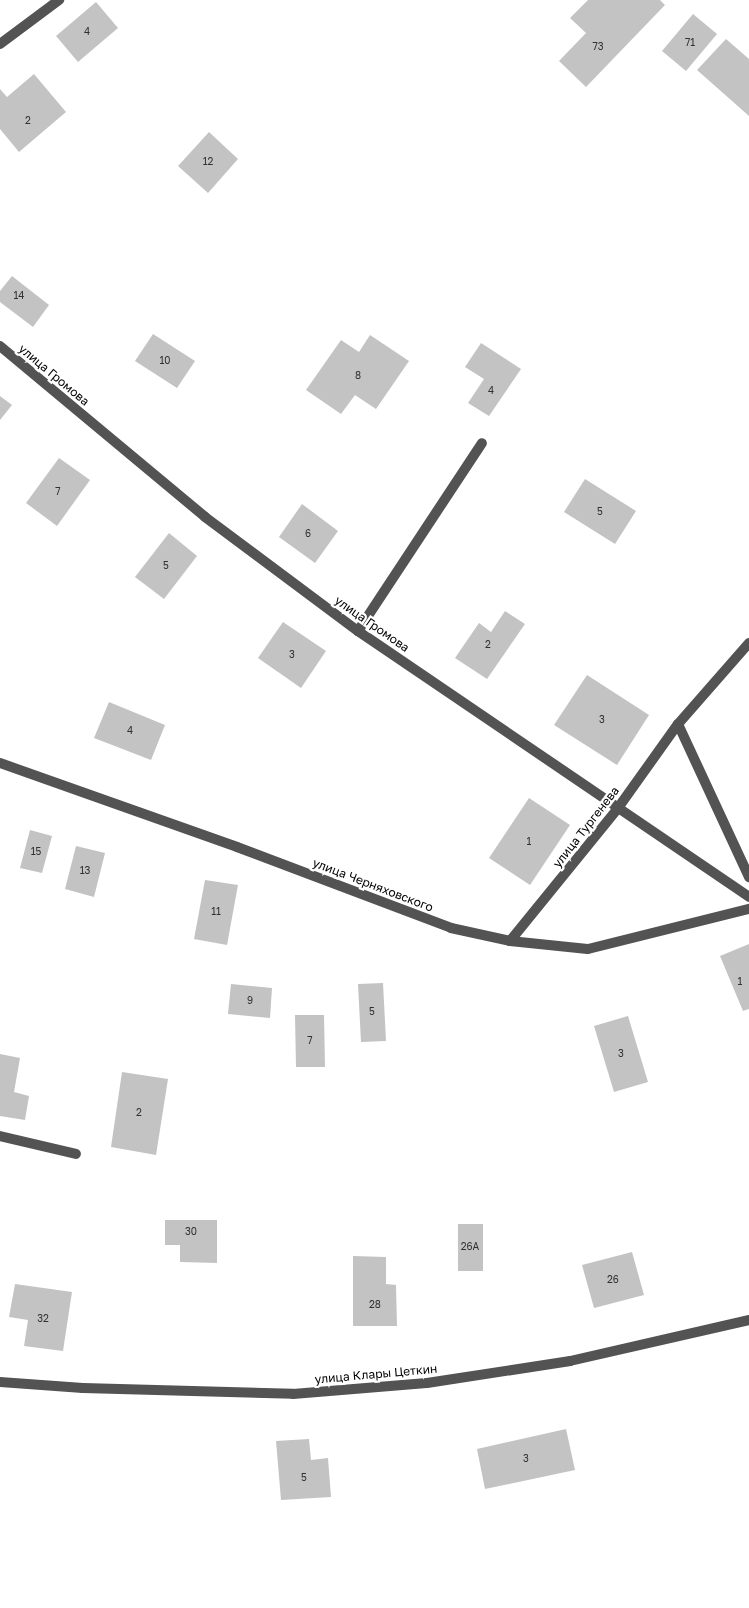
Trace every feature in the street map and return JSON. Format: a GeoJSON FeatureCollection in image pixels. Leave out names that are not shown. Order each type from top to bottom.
{"type":"FeatureCollection","features":[{"type":"Feature","properties":{"kind":"street"},"geometry":{"type":"LineString","coordinates":[[0,44],[59,0]]}},
{"type":"Feature","properties":{"kind":"street","name":"улица Громова"},"geometry":{"type":"LineString","coordinates":[[0,346],[205,517],[358,631],[749,897]]}},
{"type":"Feature","properties":{"kind":"street"},"geometry":{"type":"LineString","coordinates":[[358,631],[482,443]]}},
{"type":"Feature","properties":{"kind":"street","name":"улица Тургенева"},"geometry":{"type":"LineString","coordinates":[[510,941],[618,808],[678,724],[749,643]]}},
{"type":"Feature","properties":{"kind":"street"},"geometry":{"type":"LineString","coordinates":[[678,724],[749,877]]}},
{"type":"Feature","properties":{"kind":"street","name":"улица Черняховского"},"geometry":{"type":"LineString","coordinates":[[0,763],[237,847],[451,928],[510,941],[588,950],[749,909]]}},
{"type":"Feature","properties":{"kind":"street"},"geometry":{"type":"LineString","coordinates":[[0,1136],[76,1154]]}},
{"type":"Feature","properties":{"kind":"street","name":"улица Клары Цеткин"},"geometry":{"type":"LineString","coordinates":[[0,1382],[82,1388],[293,1394],[427,1383],[570,1361],[749,1320]]}},
{"type":"Feature","properties":{"kind":"building"},"geometry":{"type":"Polygon","coordinates":[[[588,0],[660,0],[665,5],[586,87],[559,61],[586,33],[570,18],[588,0]]]}},
{"type":"Feature","properties":{"kind":"building"},"geometry":{"type":"Polygon","coordinates":[[[96,2],[118,28],[78,62],[56,36],[96,2]]]}},
{"type":"Feature","properties":{"kind":"building"},"geometry":{"type":"Polygon","coordinates":[[[693,14],[717,34],[686,71],[662,51],[693,14]]]}},
{"type":"Feature","properties":{"kind":"building"},"geometry":{"type":"Polygon","coordinates":[[[726,39],[749,59],[749,116],[697,70],[726,39]]]}},
{"type":"Feature","properties":{"kind":"building"},"geometry":{"type":"Polygon","coordinates":[[[34,74],[66,112],[19,152],[0,129],[0,89],[7,97],[34,74]]]}},
{"type":"Feature","properties":{"kind":"building"},"geometry":{"type":"Polygon","coordinates":[[[209,132],[238,159],[208,193],[178,166],[209,132]]]}},
{"type":"Feature","properties":{"kind":"building"},"geometry":{"type":"Polygon","coordinates":[[[12,276],[49,305],[33,327],[0,302],[0,291],[12,276]]]}},
{"type":"Feature","properties":{"kind":"building"},"geometry":{"type":"Polygon","coordinates":[[[153,334],[195,361],[177,388],[135,361],[153,334]]]}},
{"type":"Feature","properties":{"kind":"building"},"geometry":{"type":"Polygon","coordinates":[[[370,335],[409,361],[376,409],[355,395],[341,414],[306,390],[341,340],[359,352],[370,335]]]}},
{"type":"Feature","properties":{"kind":"building"},"geometry":{"type":"Polygon","coordinates":[[[481,343],[521,369],[489,416],[468,403],[484,379],[465,367],[481,343]]]}},
{"type":"Feature","properties":{"kind":"building"},"geometry":{"type":"Polygon","coordinates":[[[0,396],[12,405],[0,420],[0,396]]]}},
{"type":"Feature","properties":{"kind":"building"},"geometry":{"type":"Polygon","coordinates":[[[59,458],[90,480],[57,526],[26,503],[59,458]]]}},
{"type":"Feature","properties":{"kind":"building"},"geometry":{"type":"Polygon","coordinates":[[[585,479],[636,511],[615,544],[564,512],[585,479]]]}},
{"type":"Feature","properties":{"kind":"building"},"geometry":{"type":"Polygon","coordinates":[[[302,504],[338,531],[315,563],[279,537],[302,504]]]}},
{"type":"Feature","properties":{"kind":"building"},"geometry":{"type":"Polygon","coordinates":[[[169,533],[197,556],[164,599],[135,577],[169,533]]]}},
{"type":"Feature","properties":{"kind":"building"},"geometry":{"type":"Polygon","coordinates":[[[505,611],[525,624],[487,679],[455,658],[479,623],[491,632],[505,611]]]}},
{"type":"Feature","properties":{"kind":"building"},"geometry":{"type":"Polygon","coordinates":[[[283,622],[326,651],[301,688],[258,658],[283,622]]]}},
{"type":"Feature","properties":{"kind":"building"},"geometry":{"type":"Polygon","coordinates":[[[587,675],[649,715],[617,765],[554,725],[587,675]]]}},
{"type":"Feature","properties":{"kind":"building"},"geometry":{"type":"Polygon","coordinates":[[[109,702],[165,725],[151,760],[94,738],[109,702]]]}},
{"type":"Feature","properties":{"kind":"building"},"geometry":{"type":"Polygon","coordinates":[[[529,798],[570,825],[530,885],[489,858],[529,798]]]}},
{"type":"Feature","properties":{"kind":"building"},"geometry":{"type":"Polygon","coordinates":[[[30,830],[52,836],[42,873],[20,868],[30,830]]]}},
{"type":"Feature","properties":{"kind":"building"},"geometry":{"type":"Polygon","coordinates":[[[76,846],[105,853],[94,897],[65,889],[76,846]]]}},
{"type":"Feature","properties":{"kind":"building"},"geometry":{"type":"Polygon","coordinates":[[[205,880],[238,885],[227,945],[194,939],[205,880]]]}},
{"type":"Feature","properties":{"kind":"building"},"geometry":{"type":"Polygon","coordinates":[[[749,944],[749,1009],[743,1011],[720,956],[749,944]]]}},
{"type":"Feature","properties":{"kind":"building"},"geometry":{"type":"Polygon","coordinates":[[[383,983],[386,1041],[361,1042],[358,984],[383,983]]]}},
{"type":"Feature","properties":{"kind":"building"},"geometry":{"type":"Polygon","coordinates":[[[231,984],[272,988],[270,1018],[228,1014],[231,984]]]}},
{"type":"Feature","properties":{"kind":"building"},"geometry":{"type":"Polygon","coordinates":[[[295,1015],[324,1015],[325,1067],[296,1067],[295,1015]]]}},
{"type":"Feature","properties":{"kind":"building"},"geometry":{"type":"Polygon","coordinates":[[[628,1016],[648,1082],[614,1092],[594,1026],[628,1016]]]}},
{"type":"Feature","properties":{"kind":"building"},"geometry":{"type":"Polygon","coordinates":[[[0,1054],[20,1058],[14,1092],[29,1096],[25,1120],[0,1116],[0,1054]]]}},
{"type":"Feature","properties":{"kind":"building"},"geometry":{"type":"Polygon","coordinates":[[[122,1072],[168,1079],[156,1155],[111,1147],[122,1072]]]}},
{"type":"Feature","properties":{"kind":"building"},"geometry":{"type":"Polygon","coordinates":[[[165,1220],[217,1220],[217,1263],[180,1262],[180,1245],[165,1245],[165,1220]]]}},
{"type":"Feature","properties":{"kind":"building"},"geometry":{"type":"Polygon","coordinates":[[[458,1224],[483,1224],[483,1271],[458,1271],[458,1224]]]}},
{"type":"Feature","properties":{"kind":"building"},"geometry":{"type":"Polygon","coordinates":[[[632,1252],[644,1295],[594,1308],[582,1265],[632,1252]]]}},
{"type":"Feature","properties":{"kind":"building"},"geometry":{"type":"Polygon","coordinates":[[[353,1256],[386,1257],[386,1284],[396,1285],[397,1326],[353,1326],[353,1256]]]}},
{"type":"Feature","properties":{"kind":"building"},"geometry":{"type":"Polygon","coordinates":[[[15,1284],[72,1292],[63,1351],[24,1346],[28,1320],[9,1317],[15,1284]]]}},
{"type":"Feature","properties":{"kind":"building"},"geometry":{"type":"Polygon","coordinates":[[[566,1429],[575,1470],[485,1489],[477,1449],[566,1429]]]}},
{"type":"Feature","properties":{"kind":"building"},"geometry":{"type":"Polygon","coordinates":[[[309,1439],[311,1460],[328,1458],[331,1497],[281,1500],[276,1441],[309,1439]]]}}]}
